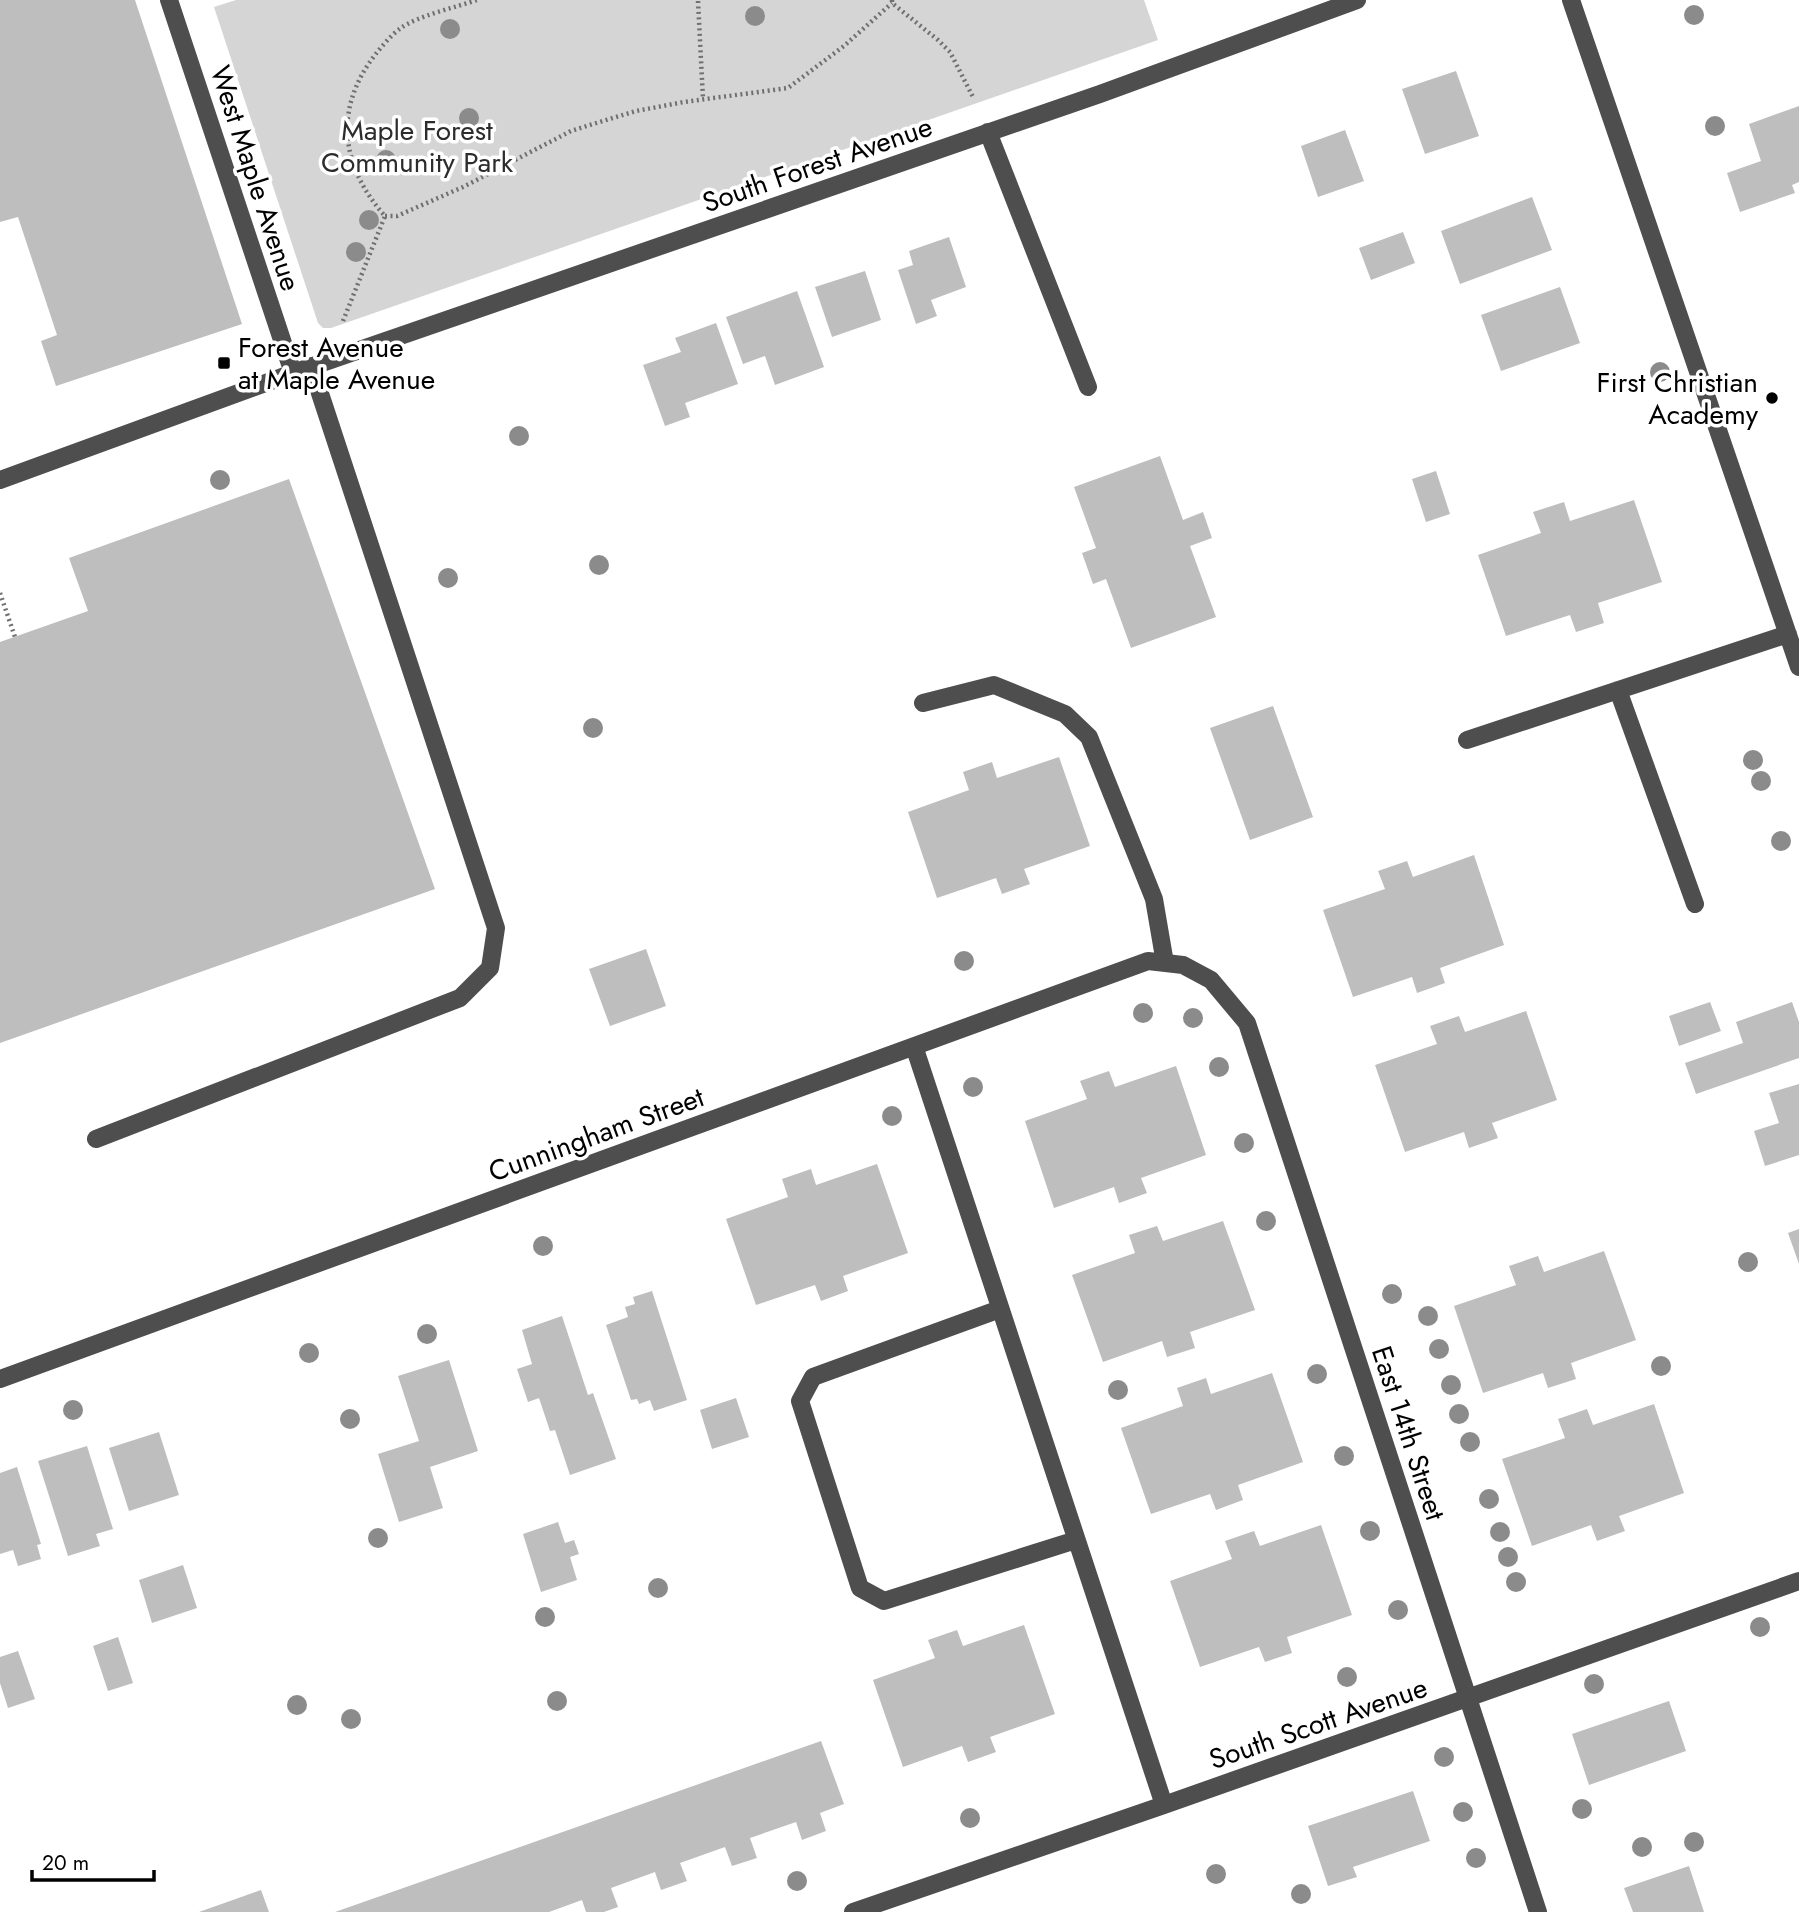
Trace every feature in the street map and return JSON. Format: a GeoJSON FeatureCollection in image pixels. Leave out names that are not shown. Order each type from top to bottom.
{"type":"FeatureCollection","features":[{"type":"Feature","properties":{"kind":"street","name":"West Maple Avenue"},"geometry":{"type":"LineString","coordinates":[[169,0],[293,373]]}},
{"type":"Feature","properties":{"kind":"street","name":"South Forest Avenue"},"geometry":{"type":"LineString","coordinates":[[0,480],[311,366],[988,132],[1357,0]]}},
{"type":"Feature","properties":{"kind":"street"},"geometry":{"type":"LineString","coordinates":[[1571,0],[1799,667]]}},
{"type":"Feature","properties":{"kind":"street"},"geometry":{"type":"LineString","coordinates":[[988,132],[1088,387]]}},
{"type":"Feature","properties":{"kind":"street"},"geometry":{"type":"LineString","coordinates":[[96,1139],[460,998],[490,968],[496,928],[311,366]]}},
{"type":"Feature","properties":{"kind":"street"},"geometry":{"type":"LineString","coordinates":[[1467,740],[1788,634]]}},
{"type":"Feature","properties":{"kind":"street"},"geometry":{"type":"LineString","coordinates":[[923,703],[994,685],[1065,714],[1089,737],[1154,898],[1165,963]]}},
{"type":"Feature","properties":{"kind":"street"},"geometry":{"type":"LineString","coordinates":[[1618,690],[1695,904]]}},
{"type":"Feature","properties":{"kind":"street","name":"Cunningham Street"},"geometry":{"type":"LineString","coordinates":[[0,1379],[1148,961],[1183,965],[1211,980]]}},
{"type":"Feature","properties":{"kind":"street","name":"East 14th Street"},"geometry":{"type":"LineString","coordinates":[[1211,980],[1247,1023],[1538,1912]]}},
{"type":"Feature","properties":{"kind":"street"},"geometry":{"type":"LineString","coordinates":[[914,1046],[1164,1805]]}},
{"type":"Feature","properties":{"kind":"street"},"geometry":{"type":"LineString","coordinates":[[1000,1309],[813,1377],[800,1401],[860,1588],[884,1601],[1076,1540]]}},
{"type":"Feature","properties":{"kind":"street","name":"South Scott Avenue"},"geometry":{"type":"LineString","coordinates":[[857,1911],[1799,1581]]}},
{"type":"Feature","properties":{"kind":"path"},"geometry":{"type":"LineString","coordinates":[[477,0],[401,27],[361,73],[346,115],[347,132],[360,183],[369,199],[385,216],[397,216],[463,187],[571,131],[636,111],[788,88],[844,46],[892,2],[950,52],[974,99]]}},
{"type":"Feature","properties":{"kind":"path"},"geometry":{"type":"LineString","coordinates":[[691,0],[699,0],[703,99]]}},
{"type":"Feature","properties":{"kind":"path"},"geometry":{"type":"LineString","coordinates":[[343,321],[385,216]]}},
{"type":"Feature","properties":{"kind":"path"},"geometry":{"type":"LineString","coordinates":[[0,593],[15,636]]}},
{"type":"Feature","properties":{"kind":"green space","name":"Maple Forest Community Park"},"geometry":{"type":"Polygon","coordinates":[[[236,0],[1144,0],[1158,40],[331,328],[323,328],[318,323],[214,7],[236,0]]]}},
{"type":"Feature","properties":{"kind":"building"},"geometry":{"type":"Polygon","coordinates":[[[0,0],[135,0],[242,324],[56,386],[41,341],[57,335],[18,217],[0,222],[0,0]]]}},
{"type":"Feature","properties":{"kind":"building"},"geometry":{"type":"Polygon","coordinates":[[[1456,71],[1479,136],[1425,154],[1402,89],[1456,71]]]}},
{"type":"Feature","properties":{"kind":"building"},"geometry":{"type":"Polygon","coordinates":[[[1799,106],[1799,182],[1792,185],[1795,193],[1740,212],[1727,173],[1761,161],[1749,124],[1799,106]]]}},
{"type":"Feature","properties":{"kind":"building"},"geometry":{"type":"Polygon","coordinates":[[[1345,130],[1364,181],[1318,197],[1301,146],[1345,130]]]}},
{"type":"Feature","properties":{"kind":"building"},"geometry":{"type":"Polygon","coordinates":[[[1532,197],[1552,250],[1460,284],[1441,231],[1532,197]]]}},
{"type":"Feature","properties":{"kind":"building"},"geometry":{"type":"Polygon","coordinates":[[[1403,232],[1415,263],[1371,280],[1359,248],[1403,232]]]}},
{"type":"Feature","properties":{"kind":"building"},"geometry":{"type":"Polygon","coordinates":[[[949,237],[966,287],[931,300],[937,316],[916,324],[898,270],[913,265],[909,251],[949,237]]]}},
{"type":"Feature","properties":{"kind":"building"},"geometry":{"type":"Polygon","coordinates":[[[865,271],[881,320],[832,337],[815,287],[865,271]]]}},
{"type":"Feature","properties":{"kind":"building"},"geometry":{"type":"Polygon","coordinates":[[[1560,287],[1580,343],[1501,371],[1481,315],[1560,287]]]}},
{"type":"Feature","properties":{"kind":"building"},"geometry":{"type":"Polygon","coordinates":[[[797,291],[824,367],[775,385],[765,356],[743,364],[726,317],[797,291]]]}},
{"type":"Feature","properties":{"kind":"building"},"geometry":{"type":"Polygon","coordinates":[[[716,323],[738,384],[685,403],[690,417],[665,426],[643,365],[681,352],[675,338],[716,323]]]}},
{"type":"Feature","properties":{"kind":"building"},"geometry":{"type":"Polygon","coordinates":[[[1160,456],[1183,520],[1203,512],[1212,538],[1190,546],[1216,617],[1131,648],[1106,579],[1093,584],[1082,553],[1096,548],[1074,487],[1160,456]]]}},
{"type":"Feature","properties":{"kind":"building"},"geometry":{"type":"Polygon","coordinates":[[[1436,471],[1450,514],[1426,522],[1412,479],[1436,471]]]}},
{"type":"Feature","properties":{"kind":"building"},"geometry":{"type":"Polygon","coordinates":[[[289,479],[435,889],[0,1043],[0,642],[88,611],[69,558],[289,479]]]}},
{"type":"Feature","properties":{"kind":"building"},"geometry":{"type":"Polygon","coordinates":[[[1634,500],[1662,582],[1598,603],[1604,623],[1576,632],[1570,615],[1506,636],[1478,555],[1541,533],[1533,512],[1564,502],[1570,521],[1634,500]]]}},
{"type":"Feature","properties":{"kind":"building"},"geometry":{"type":"Polygon","coordinates":[[[1273,706],[1313,817],[1250,840],[1210,728],[1273,706]]]}},
{"type":"Feature","properties":{"kind":"building"},"geometry":{"type":"Polygon","coordinates":[[[1059,757],[1090,846],[1024,869],[1030,884],[1002,894],[996,878],[937,898],[908,812],[969,790],[963,772],[992,762],[997,778],[1059,757]]]}},
{"type":"Feature","properties":{"kind":"building"},"geometry":{"type":"Polygon","coordinates":[[[1474,855],[1504,945],[1440,968],[1445,983],[1417,993],[1412,977],[1353,997],[1323,910],[1385,889],[1378,871],[1407,861],[1413,877],[1474,855]]]}},
{"type":"Feature","properties":{"kind":"building"},"geometry":{"type":"Polygon","coordinates":[[[646,949],[666,1006],[610,1026],[589,969],[646,949]]]}},
{"type":"Feature","properties":{"kind":"building"},"geometry":{"type":"Polygon","coordinates":[[[1710,1002],[1721,1031],[1679,1046],[1669,1016],[1710,1002]]]}},
{"type":"Feature","properties":{"kind":"building"},"geometry":{"type":"Polygon","coordinates":[[[1792,1002],[1799,1022],[1799,1058],[1696,1094],[1685,1063],[1743,1043],[1736,1022],[1792,1002]]]}},
{"type":"Feature","properties":{"kind":"building"},"geometry":{"type":"Polygon","coordinates":[[[1526,1011],[1557,1100],[1492,1123],[1498,1138],[1469,1148],[1464,1132],[1405,1152],[1375,1065],[1437,1044],[1430,1026],[1459,1016],[1465,1032],[1526,1011]]]}},
{"type":"Feature","properties":{"kind":"building"},"geometry":{"type":"Polygon","coordinates":[[[1176,1066],[1206,1155],[1141,1178],[1147,1193],[1119,1203],[1114,1187],[1054,1208],[1025,1121],[1087,1099],[1080,1081],[1109,1071],[1115,1087],[1176,1066]]]}},
{"type":"Feature","properties":{"kind":"building"},"geometry":{"type":"Polygon","coordinates":[[[1799,1084],[1799,1155],[1765,1166],[1754,1131],[1779,1123],[1769,1093],[1799,1084]]]}},
{"type":"Feature","properties":{"kind":"building"},"geometry":{"type":"Polygon","coordinates":[[[877,1164],[908,1253],[843,1276],[848,1291],[821,1301],[815,1285],[756,1305],[726,1219],[788,1197],[782,1179],[811,1169],[816,1185],[877,1164]]]}},
{"type":"Feature","properties":{"kind":"building"},"geometry":{"type":"Polygon","coordinates":[[[1223,1221],[1255,1310],[1190,1332],[1195,1348],[1167,1357],[1162,1341],[1103,1362],[1072,1275],[1135,1253],[1129,1235],[1157,1226],[1163,1241],[1223,1221]]]}},
{"type":"Feature","properties":{"kind":"building"},"geometry":{"type":"Polygon","coordinates":[[[1799,1229],[1799,1264],[1788,1233],[1799,1229]]]}},
{"type":"Feature","properties":{"kind":"building"},"geometry":{"type":"Polygon","coordinates":[[[1604,1251],[1636,1340],[1571,1363],[1576,1379],[1548,1388],[1543,1373],[1483,1393],[1454,1306],[1516,1285],[1509,1266],[1538,1256],[1544,1272],[1604,1251]]]}},
{"type":"Feature","properties":{"kind":"building"},"geometry":{"type":"Polygon","coordinates":[[[652,1291],[687,1400],[654,1411],[650,1400],[639,1404],[637,1399],[631,1400],[606,1325],[628,1317],[625,1307],[635,1304],[633,1297],[652,1291]]]}},
{"type":"Feature","properties":{"kind":"building"},"geometry":{"type":"Polygon","coordinates":[[[562,1316],[588,1395],[593,1393],[616,1459],[570,1475],[555,1430],[550,1431],[539,1398],[528,1402],[517,1369],[532,1364],[522,1330],[562,1316]]]}},
{"type":"Feature","properties":{"kind":"building"},"geometry":{"type":"Polygon","coordinates":[[[449,1360],[478,1451],[430,1467],[443,1508],[399,1522],[378,1454],[419,1441],[398,1376],[449,1360]]]}},
{"type":"Feature","properties":{"kind":"building"},"geometry":{"type":"Polygon","coordinates":[[[1272,1373],[1303,1462],[1238,1485],[1243,1500],[1216,1510],[1210,1494],[1151,1514],[1121,1428],[1183,1406],[1177,1388],[1206,1378],[1211,1394],[1272,1373]]]}},
{"type":"Feature","properties":{"kind":"building"},"geometry":{"type":"Polygon","coordinates":[[[736,1398],[749,1437],[712,1449],[700,1410],[736,1398]]]}},
{"type":"Feature","properties":{"kind":"building"},"geometry":{"type":"Polygon","coordinates":[[[1654,1404],[1684,1493],[1619,1516],[1625,1531],[1597,1541],[1591,1525],[1532,1546],[1502,1459],[1565,1438],[1558,1419],[1587,1409],[1593,1425],[1654,1404]]]}},
{"type":"Feature","properties":{"kind":"building"},"geometry":{"type":"Polygon","coordinates":[[[159,1432],[179,1495],[129,1511],[109,1448],[159,1432]]]}},
{"type":"Feature","properties":{"kind":"building"},"geometry":{"type":"Polygon","coordinates":[[[87,1446],[113,1529],[96,1534],[100,1546],[68,1556],[38,1461],[87,1446]]]}},
{"type":"Feature","properties":{"kind":"building"},"geometry":{"type":"Polygon","coordinates":[[[17,1467],[41,1544],[37,1545],[41,1559],[18,1566],[13,1550],[0,1554],[0,1473],[17,1467]]]}},
{"type":"Feature","properties":{"kind":"building"},"geometry":{"type":"Polygon","coordinates":[[[558,1522],[565,1543],[574,1540],[579,1554],[570,1557],[577,1580],[541,1592],[523,1534],[558,1522]]]}},
{"type":"Feature","properties":{"kind":"building"},"geometry":{"type":"Polygon","coordinates":[[[1321,1525],[1352,1615],[1287,1637],[1292,1653],[1265,1662],[1259,1647],[1200,1667],[1170,1581],[1232,1559],[1225,1541],[1254,1531],[1260,1546],[1321,1525]]]}},
{"type":"Feature","properties":{"kind":"building"},"geometry":{"type":"Polygon","coordinates":[[[183,1565],[197,1608],[152,1623],[139,1580],[183,1565]]]}},
{"type":"Feature","properties":{"kind":"building"},"geometry":{"type":"Polygon","coordinates":[[[1024,1625],[1055,1714],[990,1737],[996,1752],[968,1762],[962,1746],[903,1767],[873,1680],[935,1658],[928,1640],[957,1630],[963,1646],[1024,1625]]]}},
{"type":"Feature","properties":{"kind":"building"},"geometry":{"type":"Polygon","coordinates":[[[118,1637],[133,1683],[108,1691],[93,1646],[118,1637]]]}},
{"type":"Feature","properties":{"kind":"building"},"geometry":{"type":"Polygon","coordinates":[[[18,1651],[35,1699],[8,1708],[0,1683],[0,1657],[18,1651]]]}},
{"type":"Feature","properties":{"kind":"building"},"geometry":{"type":"Polygon","coordinates":[[[1669,1701],[1686,1751],[1589,1785],[1572,1734],[1669,1701]]]}},
{"type":"Feature","properties":{"kind":"building"},"geometry":{"type":"Polygon","coordinates":[[[821,1741],[844,1804],[820,1813],[826,1831],[802,1840],[796,1822],[750,1838],[757,1858],[732,1866],[725,1847],[680,1863],[687,1881],[661,1890],[655,1872],[611,1888],[618,1907],[604,1912],[586,1912],[582,1900],[549,1912],[335,1912],[821,1741]]]}},
{"type":"Feature","properties":{"kind":"building"},"geometry":{"type":"Polygon","coordinates":[[[1413,1791],[1430,1841],[1353,1867],[1357,1877],[1328,1886],[1308,1826],[1413,1791]]]}},
{"type":"Feature","properties":{"kind":"building"},"geometry":{"type":"Polygon","coordinates":[[[1689,1866],[1704,1912],[1633,1912],[1624,1888],[1689,1866]]]}},
{"type":"Feature","properties":{"kind":"building"},"geometry":{"type":"Polygon","coordinates":[[[261,1890],[269,1912],[199,1912],[261,1890]]]}},
{"type":"Feature","properties":{"kind":"place","name":"Forest Avenue at Maple Avenue"},"geometry":{"type":"Point","coordinates":[224,363]}},
{"type":"Feature","properties":{"kind":"place","name":"First Christian Academy"},"geometry":{"type":"Point","coordinates":[1772,398]}}]}
